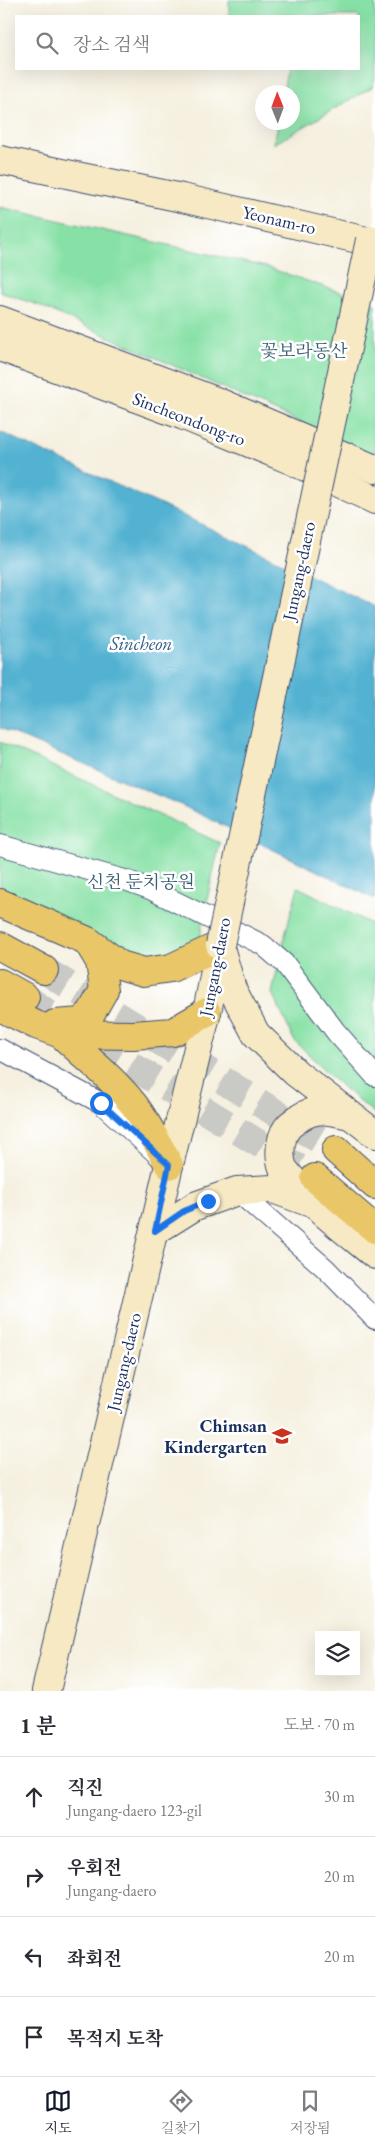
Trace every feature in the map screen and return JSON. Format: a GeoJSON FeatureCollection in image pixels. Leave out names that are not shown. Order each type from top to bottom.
{"type":"FeatureCollection","features":[{"type":"Feature","properties":{"kind":"highway"},"geometry":{"type":"LineString","coordinates":[[0,904],[88,942],[120,965],[144,972],[171,968],[220,945]]}},
{"type":"Feature","properties":{"kind":"highway"},"geometry":{"type":"LineString","coordinates":[[48,1030],[81,1022],[91,1013],[104,990],[100,962],[88,942]]}},
{"type":"Feature","properties":{"kind":"highway"},"geometry":{"type":"LineString","coordinates":[[0,946],[44,970]]}},
{"type":"Feature","properties":{"kind":"highway"},"geometry":{"type":"LineString","coordinates":[[0,983],[25,997]]}},
{"type":"Feature","properties":{"kind":"highway"},"geometry":{"type":"LineString","coordinates":[[0,1007],[48,1030],[119,1088],[147,1122],[169,1165]]}},
{"type":"Feature","properties":{"kind":"highway"},"geometry":{"type":"LineString","coordinates":[[48,1030],[133,1034],[173,1032],[207,1012]]}},
{"type":"Feature","properties":{"kind":"highway"},"geometry":{"type":"LineString","coordinates":[[336,1150],[375,1185]]}},
{"type":"Feature","properties":{"kind":"highway"},"geometry":{"type":"LineString","coordinates":[[313,1191],[375,1229]]}},
{"type":"Feature","properties":{"kind":"main road","name":"Yeonam-ro"},"geometry":{"type":"LineString","coordinates":[[0,160],[182,198],[372,241]]}},
{"type":"Feature","properties":{"kind":"main road","name":"Yeonam-ro"},"geometry":{"type":"LineString","coordinates":[[0,176],[182,198]]}},
{"type":"Feature","properties":{"kind":"main road","name":"Jungang-daero"},"geometry":{"type":"LineString","coordinates":[[46,1691],[169,1165],[207,1012],[372,241]]}},
{"type":"Feature","properties":{"kind":"main road","name":"Sincheondong-ro"},"geometry":{"type":"LineString","coordinates":[[0,320],[216,401],[375,469]]}},
{"type":"Feature","properties":{"kind":"main road","name":"Sincheondong-ro"},"geometry":{"type":"LineString","coordinates":[[0,347],[184,416],[293,461],[375,500]]}},
{"type":"Feature","properties":{"kind":"main road"},"geometry":{"type":"LineString","coordinates":[[220,945],[232,989],[256,1034],[296,1073],[375,1134]]}},
{"type":"Feature","properties":{"kind":"main road"},"geometry":{"type":"LineString","coordinates":[[351,1115],[323,1109],[303,1113],[287,1128],[281,1143],[284,1168],[313,1191],[375,1255]]}},
{"type":"Feature","properties":{"kind":"main road"},"geometry":{"type":"LineString","coordinates":[[155,1231],[190,1208],[238,1191],[272,1189],[313,1191]]}},
{"type":"Feature","properties":{"kind":"street"},"geometry":{"type":"LineString","coordinates":[[0,845],[150,889],[263,945],[286,964],[330,1024],[375,1076]]}},
{"type":"Feature","properties":{"kind":"street"},"geometry":{"type":"LineString","coordinates":[[0,1049],[101,1103],[169,1165]]}},
{"type":"Feature","properties":{"kind":"street"},"geometry":{"type":"LineString","coordinates":[[238,1191],[325,1268],[375,1319]]}},
{"type":"Feature","properties":{"kind":"green space"},"geometry":{"type":"Polygon","coordinates":[[[229,0],[375,0],[375,79],[372,87],[300,129],[300,85],[284,85],[287,70],[360,70],[360,15],[229,15],[229,0]]]}},
{"type":"Feature","properties":{"kind":"green space"},"geometry":{"type":"Polygon","coordinates":[[[277,130],[298,130],[274,144],[277,130]]]}},
{"type":"Feature","properties":{"kind":"green space","name":"꽃보라동산"},"geometry":{"type":"Polygon","coordinates":[[[0,207],[266,267],[375,304],[375,456],[38,305],[0,292],[0,207]]]}},
{"type":"Feature","properties":{"kind":"green space","name":"신천 둔치공원"},"geometry":{"type":"Polygon","coordinates":[[[0,742],[220,843],[203,917],[200,941],[159,970],[0,893],[0,742]]]}},
{"type":"Feature","properties":{"kind":"green space"},"geometry":{"type":"Polygon","coordinates":[[[298,887],[375,926],[375,1114],[331,1077],[294,1040],[272,993],[298,887]]]}},
{"type":"Feature","properties":{"kind":"water","name":"Sincheon"},"geometry":{"type":"Polygon","coordinates":[[[0,432],[161,505],[375,607],[375,899],[183,806],[0,728],[0,432]]]}},
{"type":"Feature","properties":{"kind":"tunnel"},"geometry":{"type":"LineString","coordinates":[[44,970],[336,1150]]}},
{"type":"Feature","properties":{"kind":"tunnel"},"geometry":{"type":"LineString","coordinates":[[25,997],[62,1023],[299,1168]]}},
{"type":"Feature","properties":{"kind":"place","name":"Chimsan Kindergarten"},"geometry":{"type":"Point","coordinates":[282,1436]}},
{"type":"Feature","properties":{"kind":"route"},"geometry":{"type":"LineString","coordinates":[[101,1103],[169,1165],[155,1231],[184,1211],[208,1201]]}}]}
